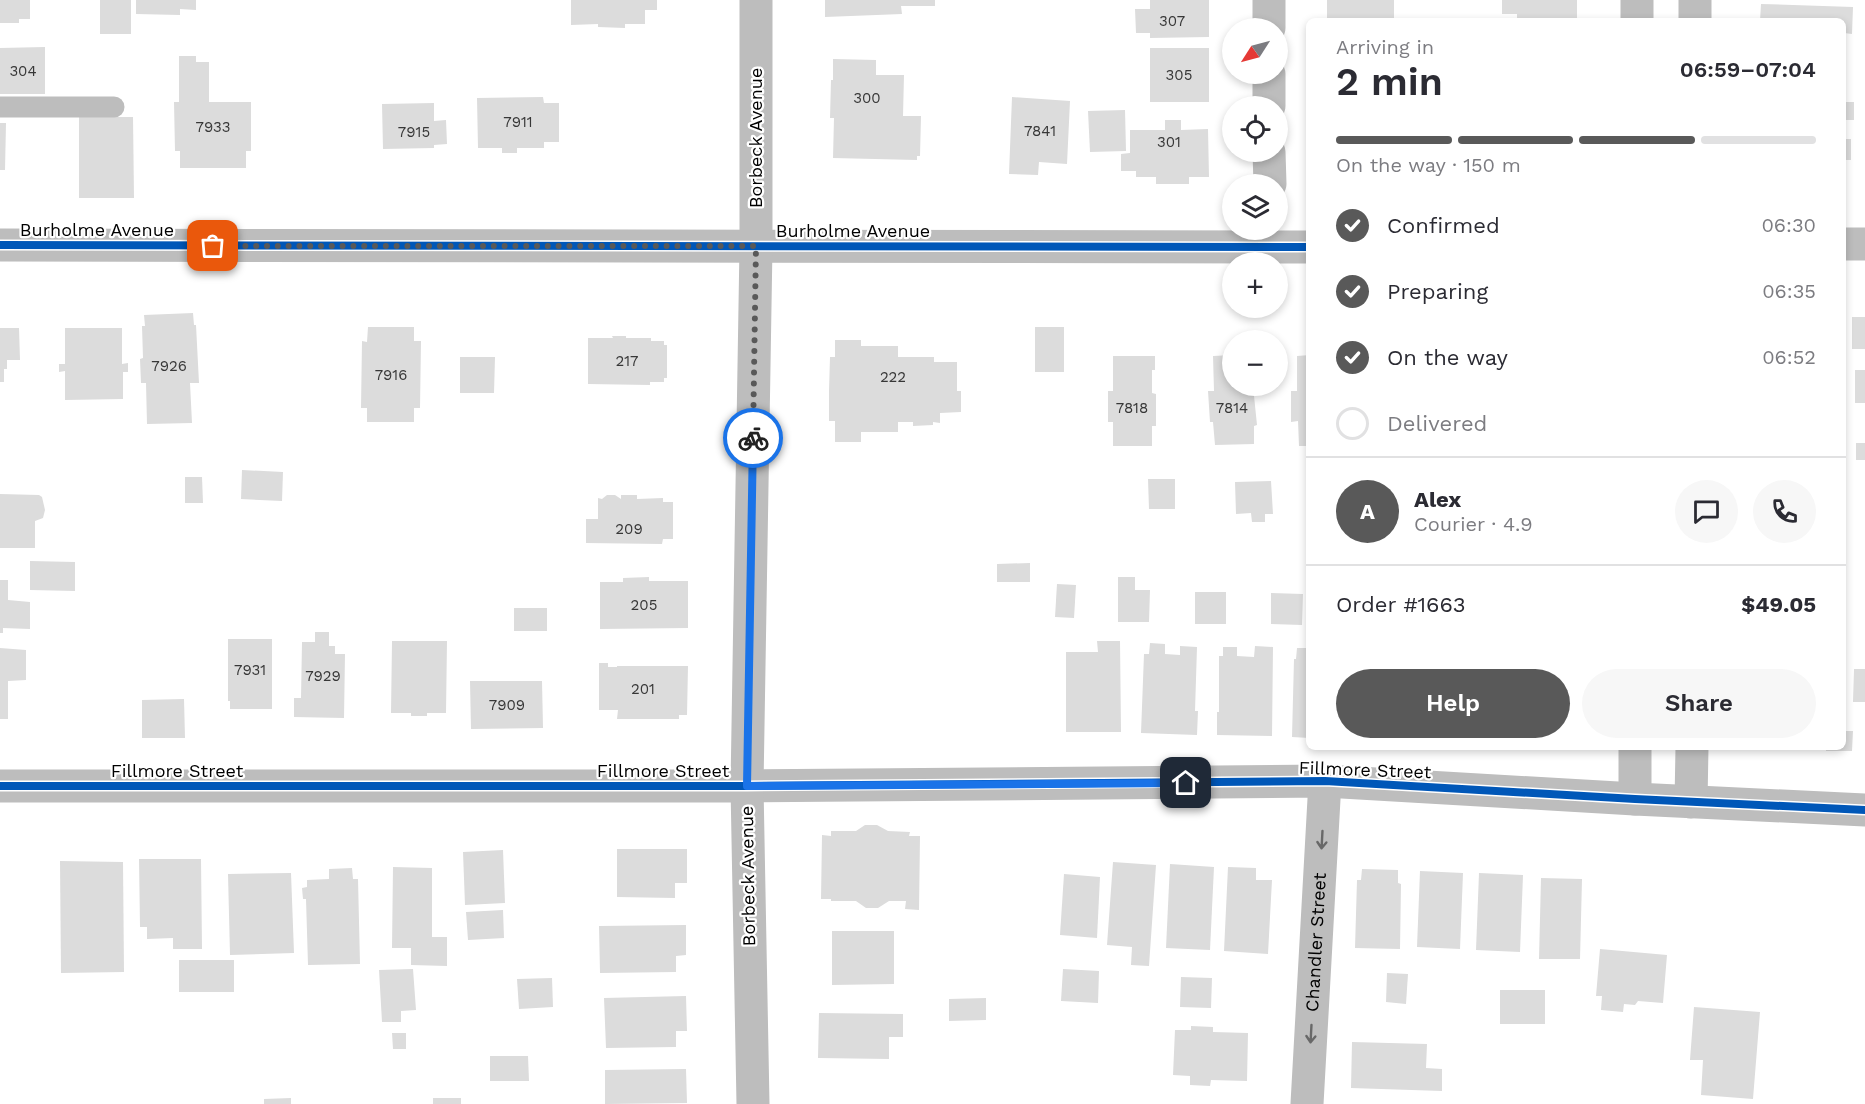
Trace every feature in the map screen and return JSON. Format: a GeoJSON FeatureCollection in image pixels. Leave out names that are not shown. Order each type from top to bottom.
{"type":"FeatureCollection","features":[{"type":"Feature","properties":{"kind":"street","name":"Borbeck Avenue"},"geometry":{"type":"LineString","coordinates":[[753,1104],[747,786],[756,246],[756,0]]}},
{"type":"Feature","properties":{"kind":"street"},"geometry":{"type":"LineString","coordinates":[[1269,0],[1269,18]]}},
{"type":"Feature","properties":{"kind":"street"},"geometry":{"type":"LineString","coordinates":[[1637,0],[1637,18]]}},
{"type":"Feature","properties":{"kind":"street"},"geometry":{"type":"LineString","coordinates":[[1695,0],[1695,18]]}},
{"type":"Feature","properties":{"kind":"street","name":"Burholme Avenue"},"geometry":{"type":"LineString","coordinates":[[0,245],[756,246],[1222,239]]}},
{"type":"Feature","properties":{"kind":"street","name":"Burholme Avenue"},"geometry":{"type":"LineString","coordinates":[[1279,240],[1306,246]]}},
{"type":"Feature","properties":{"kind":"street"},"geometry":{"type":"LineString","coordinates":[[1846,244],[1865,244]]}},
{"type":"Feature","properties":{"kind":"street"},"geometry":{"type":"LineString","coordinates":[[1635,750],[1635,799]]}},
{"type":"Feature","properties":{"kind":"street"},"geometry":{"type":"LineString","coordinates":[[1691,802],[1692,750]]}},
{"type":"Feature","properties":{"kind":"street","name":"Fillmore Street"},"geometry":{"type":"LineString","coordinates":[[0,786],[747,786],[1325,781],[1865,810]]}},
{"type":"Feature","properties":{"kind":"street","name":"Chandler Street"},"geometry":{"type":"LineString","coordinates":[[1307,1104],[1325,781]]}},
{"type":"Feature","properties":{"kind":"lane"},"geometry":{"type":"LineString","coordinates":[[0,107],[114,107]]}},
{"type":"Feature","properties":{"kind":"building"},"geometry":{"type":"Polygon","coordinates":[[[0,0],[30,0],[30,19],[19,19],[19,23],[0,23],[0,0]]]}},
{"type":"Feature","properties":{"kind":"building"},"geometry":{"type":"Polygon","coordinates":[[[100,0],[131,0],[131,34],[100,34],[100,0]]]}},
{"type":"Feature","properties":{"kind":"building"},"geometry":{"type":"Polygon","coordinates":[[[136,0],[196,0],[196,10],[180,9],[180,15],[136,14],[136,0]]]}},
{"type":"Feature","properties":{"kind":"building"},"geometry":{"type":"Polygon","coordinates":[[[571,0],[657,0],[657,10],[645,10],[645,24],[625,24],[625,28],[598,27],[598,24],[571,25],[571,0]]]}},
{"type":"Feature","properties":{"kind":"building"},"geometry":{"type":"Polygon","coordinates":[[[825,0],[935,0],[935,6],[901,6],[902,14],[825,17],[825,0]]]}},
{"type":"Feature","properties":{"kind":"building"},"geometry":{"type":"Polygon","coordinates":[[[1150,0],[1209,0],[1209,37],[1150,38],[1150,33],[1136,33],[1135,9],[1150,9],[1150,0]]]}},
{"type":"Feature","properties":{"kind":"building"},"geometry":{"type":"Polygon","coordinates":[[[1327,0],[1394,0],[1394,18],[1327,18],[1327,0]]]}},
{"type":"Feature","properties":{"kind":"building"},"geometry":{"type":"Polygon","coordinates":[[[1502,0],[1577,0],[1577,18],[1517,18],[1517,14],[1502,14],[1502,0]]]}},
{"type":"Feature","properties":{"kind":"building"},"geometry":{"type":"Polygon","coordinates":[[[1761,4],[1853,7],[1852,34],[1846,33],[1846,18],[1760,18],[1761,4]]]}},
{"type":"Feature","properties":{"kind":"building"},"geometry":{"type":"Polygon","coordinates":[[[45,47],[45,94],[0,94],[0,48],[45,47]]]}},
{"type":"Feature","properties":{"kind":"building"},"geometry":{"type":"Polygon","coordinates":[[[1150,48],[1209,48],[1209,102],[1150,102],[1150,48]]]}},
{"type":"Feature","properties":{"kind":"building"},"geometry":{"type":"Polygon","coordinates":[[[179,56],[196,56],[196,62],[209,62],[209,102],[251,102],[251,151],[246,151],[246,168],[180,168],[180,151],[175,151],[174,102],[179,102],[179,56]]]}},
{"type":"Feature","properties":{"kind":"building"},"geometry":{"type":"Polygon","coordinates":[[[833,59],[876,60],[876,75],[904,75],[903,116],[921,116],[920,156],[917,156],[917,160],[833,158],[834,118],[830,118],[833,59]]]}},
{"type":"Feature","properties":{"kind":"building"},"geometry":{"type":"Polygon","coordinates":[[[543,97],[544,103],[559,103],[559,142],[544,142],[544,148],[517,148],[517,153],[502,153],[502,148],[478,148],[477,98],[543,97]]]}},
{"type":"Feature","properties":{"kind":"building"},"geometry":{"type":"Polygon","coordinates":[[[1012,97],[1070,101],[1067,164],[1039,162],[1038,175],[1009,174],[1012,97]]]}},
{"type":"Feature","properties":{"kind":"building"},"geometry":{"type":"Polygon","coordinates":[[[1846,102],[1854,102],[1854,120],[1846,120],[1846,102]]]}},
{"type":"Feature","properties":{"kind":"building"},"geometry":{"type":"Polygon","coordinates":[[[434,103],[434,121],[446,120],[447,144],[434,145],[434,148],[383,149],[382,104],[434,103]]]}},
{"type":"Feature","properties":{"kind":"building"},"geometry":{"type":"Polygon","coordinates":[[[1125,110],[1126,151],[1090,152],[1088,111],[1125,110]]]}},
{"type":"Feature","properties":{"kind":"building"},"geometry":{"type":"Polygon","coordinates":[[[79,117],[133,117],[134,198],[79,198],[79,117]]]}},
{"type":"Feature","properties":{"kind":"building"},"geometry":{"type":"Polygon","coordinates":[[[1165,120],[1181,120],[1181,130],[1208,129],[1209,177],[1189,177],[1189,184],[1156,184],[1156,177],[1136,177],[1136,171],[1121,171],[1121,154],[1130,153],[1130,130],[1165,130],[1165,120]]]}},
{"type":"Feature","properties":{"kind":"building"},"geometry":{"type":"Polygon","coordinates":[[[0,123],[6,123],[5,170],[0,170],[0,123]]]}},
{"type":"Feature","properties":{"kind":"building"},"geometry":{"type":"Polygon","coordinates":[[[1846,139],[1851,139],[1851,160],[1846,160],[1846,139]]]}},
{"type":"Feature","properties":{"kind":"building"},"geometry":{"type":"Polygon","coordinates":[[[193,313],[194,325],[196,325],[199,383],[190,383],[192,423],[147,424],[146,383],[141,383],[140,359],[143,358],[144,315],[193,313]]]}},
{"type":"Feature","properties":{"kind":"building"},"geometry":{"type":"Polygon","coordinates":[[[1852,317],[1865,317],[1865,349],[1852,349],[1852,317]]]}},
{"type":"Feature","properties":{"kind":"building"},"geometry":{"type":"Polygon","coordinates":[[[368,327],[414,327],[414,341],[421,341],[420,408],[414,408],[414,422],[367,422],[367,408],[361,408],[362,341],[367,342],[368,327]]]}},
{"type":"Feature","properties":{"kind":"building"},"geometry":{"type":"Polygon","coordinates":[[[1035,327],[1064,327],[1064,372],[1035,372],[1035,327]]]}},
{"type":"Feature","properties":{"kind":"building"},"geometry":{"type":"Polygon","coordinates":[[[0,328],[19,328],[20,360],[7,360],[4,382],[0,382],[0,328]]]}},
{"type":"Feature","properties":{"kind":"building"},"geometry":{"type":"Polygon","coordinates":[[[65,328],[122,328],[122,364],[128,363],[128,372],[123,372],[123,399],[65,400],[65,371],[59,372],[59,364],[65,364],[65,328]]]}},
{"type":"Feature","properties":{"kind":"building"},"geometry":{"type":"Polygon","coordinates":[[[612,336],[664,341],[664,345],[667,345],[667,378],[664,378],[664,382],[650,382],[650,385],[588,384],[588,338],[613,338],[612,336]]]}},
{"type":"Feature","properties":{"kind":"building"},"geometry":{"type":"Polygon","coordinates":[[[835,340],[861,340],[861,346],[898,346],[898,357],[934,357],[934,362],[957,362],[957,391],[961,391],[961,412],[940,413],[940,423],[933,422],[933,425],[913,426],[913,422],[898,422],[898,432],[861,432],[861,442],[835,442],[835,421],[829,421],[829,391],[830,357],[835,357],[835,340]]]}},
{"type":"Feature","properties":{"kind":"building"},"geometry":{"type":"Polygon","coordinates":[[[1306,355],[1306,446],[1299,446],[1298,421],[1291,422],[1291,391],[1297,391],[1297,356],[1306,355]]]}},
{"type":"Feature","properties":{"kind":"building"},"geometry":{"type":"Polygon","coordinates":[[[1113,356],[1155,356],[1155,370],[1152,370],[1152,393],[1156,394],[1156,426],[1152,426],[1152,446],[1113,446],[1113,422],[1108,422],[1108,391],[1113,391],[1113,356]]]}},
{"type":"Feature","properties":{"kind":"building"},"geometry":{"type":"Polygon","coordinates":[[[1213,356],[1222,356],[1222,396],[1254,396],[1257,425],[1254,426],[1254,444],[1215,445],[1213,422],[1210,422],[1208,391],[1214,391],[1213,356]]]}},
{"type":"Feature","properties":{"kind":"building"},"geometry":{"type":"Polygon","coordinates":[[[460,357],[495,357],[494,393],[460,393],[460,357]]]}},
{"type":"Feature","properties":{"kind":"building"},"geometry":{"type":"Polygon","coordinates":[[[1855,370],[1865,370],[1865,403],[1855,403],[1855,370]]]}},
{"type":"Feature","properties":{"kind":"building"},"geometry":{"type":"Polygon","coordinates":[[[1856,443],[1865,443],[1865,460],[1856,460],[1856,443]]]}},
{"type":"Feature","properties":{"kind":"building"},"geometry":{"type":"Polygon","coordinates":[[[242,470],[283,472],[282,501],[241,499],[242,470]]]}},
{"type":"Feature","properties":{"kind":"building"},"geometry":{"type":"Polygon","coordinates":[[[185,477],[202,477],[203,503],[185,503],[185,477]]]}},
{"type":"Feature","properties":{"kind":"building"},"geometry":{"type":"Polygon","coordinates":[[[1148,479],[1175,479],[1175,509],[1149,509],[1148,479]]]}},
{"type":"Feature","properties":{"kind":"building"},"geometry":{"type":"Polygon","coordinates":[[[1271,481],[1273,514],[1265,514],[1265,522],[1252,522],[1251,513],[1236,514],[1235,482],[1271,481]]]}},
{"type":"Feature","properties":{"kind":"building"},"geometry":{"type":"Polygon","coordinates":[[[0,494],[42,497],[45,510],[43,518],[35,521],[35,548],[0,548],[0,494]]]}},
{"type":"Feature","properties":{"kind":"building"},"geometry":{"type":"Polygon","coordinates":[[[607,495],[615,495],[621,499],[621,495],[637,495],[637,499],[663,498],[663,502],[673,502],[673,539],[663,539],[662,544],[586,543],[586,519],[598,519],[598,498],[602,499],[607,495]]]}},
{"type":"Feature","properties":{"kind":"building"},"geometry":{"type":"Polygon","coordinates":[[[30,561],[75,562],[75,591],[30,590],[30,561]]]}},
{"type":"Feature","properties":{"kind":"building"},"geometry":{"type":"Polygon","coordinates":[[[1030,563],[1030,582],[997,582],[997,564],[1030,563]]]}},
{"type":"Feature","properties":{"kind":"building"},"geometry":{"type":"Polygon","coordinates":[[[649,577],[649,581],[688,581],[688,628],[600,629],[600,582],[623,582],[623,578],[649,577]]]}},
{"type":"Feature","properties":{"kind":"building"},"geometry":{"type":"Polygon","coordinates":[[[1118,577],[1135,577],[1135,590],[1150,590],[1149,622],[1118,622],[1118,577]]]}},
{"type":"Feature","properties":{"kind":"building"},"geometry":{"type":"Polygon","coordinates":[[[0,580],[8,580],[8,600],[30,602],[30,629],[3,628],[3,633],[0,633],[0,580]]]}},
{"type":"Feature","properties":{"kind":"building"},"geometry":{"type":"Polygon","coordinates":[[[1057,584],[1076,585],[1074,618],[1055,617],[1057,584]]]}},
{"type":"Feature","properties":{"kind":"building"},"geometry":{"type":"Polygon","coordinates":[[[1195,592],[1226,592],[1226,624],[1195,624],[1195,592]]]}},
{"type":"Feature","properties":{"kind":"building"},"geometry":{"type":"Polygon","coordinates":[[[1271,593],[1303,594],[1302,625],[1271,624],[1271,593]]]}},
{"type":"Feature","properties":{"kind":"building"},"geometry":{"type":"Polygon","coordinates":[[[514,608],[547,608],[547,631],[514,631],[514,608]]]}},
{"type":"Feature","properties":{"kind":"building"},"geometry":{"type":"Polygon","coordinates":[[[315,632],[329,632],[329,646],[335,646],[335,654],[345,654],[344,718],[294,717],[294,698],[301,698],[302,642],[315,642],[315,632]]]}},
{"type":"Feature","properties":{"kind":"building"},"geometry":{"type":"Polygon","coordinates":[[[228,639],[272,639],[272,709],[230,709],[228,639]]]}},
{"type":"Feature","properties":{"kind":"building"},"geometry":{"type":"Polygon","coordinates":[[[392,641],[447,641],[446,713],[411,716],[411,713],[391,713],[392,641]]]}},
{"type":"Feature","properties":{"kind":"building"},"geometry":{"type":"Polygon","coordinates":[[[1097,641],[1120,641],[1121,732],[1066,732],[1066,652],[1098,652],[1097,641]]]}},
{"type":"Feature","properties":{"kind":"building"},"geometry":{"type":"Polygon","coordinates":[[[1150,643],[1165,644],[1165,654],[1180,655],[1180,646],[1197,647],[1195,711],[1198,711],[1197,735],[1141,733],[1144,654],[1149,654],[1150,643]]]}},
{"type":"Feature","properties":{"kind":"building"},"geometry":{"type":"Polygon","coordinates":[[[1255,646],[1273,647],[1272,736],[1217,735],[1219,656],[1223,656],[1223,647],[1237,647],[1237,656],[1254,657],[1255,646]]]}},
{"type":"Feature","properties":{"kind":"building"},"geometry":{"type":"Polygon","coordinates":[[[0,648],[26,650],[26,680],[8,681],[8,719],[0,719],[0,648]]]}},
{"type":"Feature","properties":{"kind":"building"},"geometry":{"type":"Polygon","coordinates":[[[1297,648],[1306,648],[1306,738],[1292,737],[1294,659],[1296,659],[1297,648]]]}},
{"type":"Feature","properties":{"kind":"building"},"geometry":{"type":"Polygon","coordinates":[[[599,663],[608,663],[608,667],[688,666],[687,715],[679,715],[679,719],[617,719],[618,710],[599,710],[599,663]]]}},
{"type":"Feature","properties":{"kind":"building"},"geometry":{"type":"Polygon","coordinates":[[[1854,669],[1865,669],[1865,702],[1853,702],[1854,669]]]}},
{"type":"Feature","properties":{"kind":"building"},"geometry":{"type":"Polygon","coordinates":[[[470,681],[542,681],[543,728],[471,729],[470,681]]]}},
{"type":"Feature","properties":{"kind":"building"},"geometry":{"type":"Polygon","coordinates":[[[184,699],[185,738],[142,738],[142,700],[184,699]]]}},
{"type":"Feature","properties":{"kind":"building"},"geometry":{"type":"Polygon","coordinates":[[[1846,731],[1853,731],[1852,751],[1826,751],[1846,750],[1846,731]]]}},
{"type":"Feature","properties":{"kind":"building"},"geometry":{"type":"Polygon","coordinates":[[[865,825],[877,825],[888,831],[910,832],[909,836],[920,836],[919,910],[905,909],[906,901],[889,901],[878,908],[866,908],[856,901],[821,899],[822,835],[831,836],[831,831],[856,831],[865,825]]]}},
{"type":"Feature","properties":{"kind":"building"},"geometry":{"type":"Polygon","coordinates":[[[617,849],[687,849],[687,883],[675,883],[675,898],[617,897],[617,849]]]}},
{"type":"Feature","properties":{"kind":"building"},"geometry":{"type":"Polygon","coordinates":[[[503,850],[505,903],[465,905],[463,852],[503,850]]]}},
{"type":"Feature","properties":{"kind":"building"},"geometry":{"type":"Polygon","coordinates":[[[139,859],[201,859],[202,949],[173,949],[173,938],[147,939],[147,927],[140,927],[139,859]]]}},
{"type":"Feature","properties":{"kind":"building"},"geometry":{"type":"Polygon","coordinates":[[[60,861],[123,862],[124,972],[61,973],[60,861]]]}},
{"type":"Feature","properties":{"kind":"building"},"geometry":{"type":"Polygon","coordinates":[[[1113,862],[1156,865],[1149,966],[1131,965],[1132,947],[1107,945],[1113,862]]]}},
{"type":"Feature","properties":{"kind":"building"},"geometry":{"type":"Polygon","coordinates":[[[1170,864],[1214,867],[1210,950],[1166,948],[1170,864]]]}},
{"type":"Feature","properties":{"kind":"building"},"geometry":{"type":"Polygon","coordinates":[[[393,867],[432,868],[432,937],[447,937],[447,966],[411,965],[411,948],[392,948],[393,867]]]}},
{"type":"Feature","properties":{"kind":"building"},"geometry":{"type":"Polygon","coordinates":[[[1228,867],[1256,868],[1256,880],[1272,880],[1268,954],[1224,951],[1228,867]]]}},
{"type":"Feature","properties":{"kind":"building"},"geometry":{"type":"Polygon","coordinates":[[[352,868],[353,879],[358,879],[360,964],[308,965],[306,899],[303,899],[302,888],[307,887],[307,880],[329,879],[329,869],[352,868]]]}},
{"type":"Feature","properties":{"kind":"building"},"geometry":{"type":"Polygon","coordinates":[[[1362,869],[1398,870],[1398,883],[1401,884],[1400,949],[1355,948],[1357,880],[1361,880],[1362,869]]]}},
{"type":"Feature","properties":{"kind":"building"},"geometry":{"type":"Polygon","coordinates":[[[1420,871],[1463,873],[1460,949],[1417,947],[1420,871]]]}},
{"type":"Feature","properties":{"kind":"building"},"geometry":{"type":"Polygon","coordinates":[[[291,873],[294,953],[230,955],[228,874],[291,873]]]}},
{"type":"Feature","properties":{"kind":"building"},"geometry":{"type":"Polygon","coordinates":[[[1479,873],[1523,875],[1520,952],[1476,950],[1479,873]]]}},
{"type":"Feature","properties":{"kind":"building"},"geometry":{"type":"Polygon","coordinates":[[[1064,874],[1100,877],[1097,938],[1060,935],[1064,874]]]}},
{"type":"Feature","properties":{"kind":"building"},"geometry":{"type":"Polygon","coordinates":[[[1541,878],[1582,879],[1580,959],[1539,959],[1541,878]]]}},
{"type":"Feature","properties":{"kind":"building"},"geometry":{"type":"Polygon","coordinates":[[[503,910],[504,938],[468,940],[466,912],[503,910]]]}},
{"type":"Feature","properties":{"kind":"building"},"geometry":{"type":"Polygon","coordinates":[[[686,925],[686,955],[676,956],[676,972],[600,973],[599,926],[686,925]]]}},
{"type":"Feature","properties":{"kind":"building"},"geometry":{"type":"Polygon","coordinates":[[[832,931],[894,931],[894,984],[832,985],[832,931]]]}},
{"type":"Feature","properties":{"kind":"building"},"geometry":{"type":"Polygon","coordinates":[[[1600,949],[1667,955],[1663,1003],[1638,1001],[1635,1005],[1624,1004],[1623,1012],[1601,1010],[1602,996],[1596,996],[1600,949]]]}},
{"type":"Feature","properties":{"kind":"building"},"geometry":{"type":"Polygon","coordinates":[[[179,960],[234,960],[234,992],[179,992],[179,960]]]}},
{"type":"Feature","properties":{"kind":"building"},"geometry":{"type":"Polygon","coordinates":[[[413,969],[416,1010],[401,1011],[401,1022],[382,1022],[379,970],[413,969]]]}},
{"type":"Feature","properties":{"kind":"building"},"geometry":{"type":"Polygon","coordinates":[[[1063,969],[1099,971],[1098,1003],[1061,1001],[1063,969]]]}},
{"type":"Feature","properties":{"kind":"building"},"geometry":{"type":"Polygon","coordinates":[[[1387,973],[1408,974],[1406,1004],[1386,1002],[1387,973]]]}},
{"type":"Feature","properties":{"kind":"building"},"geometry":{"type":"Polygon","coordinates":[[[1181,977],[1212,978],[1211,1008],[1180,1007],[1181,977]]]}},
{"type":"Feature","properties":{"kind":"building"},"geometry":{"type":"Polygon","coordinates":[[[552,978],[553,1007],[519,1009],[517,979],[552,978]]]}},
{"type":"Feature","properties":{"kind":"building"},"geometry":{"type":"Polygon","coordinates":[[[1500,990],[1545,990],[1545,1024],[1500,1024],[1500,990]]]}},
{"type":"Feature","properties":{"kind":"building"},"geometry":{"type":"Polygon","coordinates":[[[686,996],[687,1031],[676,1031],[676,1047],[606,1048],[604,998],[686,996]]]}},
{"type":"Feature","properties":{"kind":"building"},"geometry":{"type":"Polygon","coordinates":[[[986,998],[986,1020],[949,1021],[949,999],[986,998]]]}},
{"type":"Feature","properties":{"kind":"building"},"geometry":{"type":"Polygon","coordinates":[[[1694,1007],[1760,1012],[1753,1099],[1701,1095],[1703,1060],[1690,1060],[1694,1007]]]}},
{"type":"Feature","properties":{"kind":"building"},"geometry":{"type":"Polygon","coordinates":[[[819,1013],[903,1014],[903,1037],[889,1037],[889,1059],[818,1058],[819,1013]]]}},
{"type":"Feature","properties":{"kind":"building"},"geometry":{"type":"Polygon","coordinates":[[[1191,1026],[1213,1027],[1213,1032],[1248,1033],[1247,1081],[1211,1080],[1210,1086],[1190,1085],[1190,1076],[1173,1075],[1175,1030],[1191,1030],[1191,1026]]]}},
{"type":"Feature","properties":{"kind":"building"},"geometry":{"type":"Polygon","coordinates":[[[392,1033],[406,1033],[406,1049],[393,1049],[392,1033]]]}},
{"type":"Feature","properties":{"kind":"building"},"geometry":{"type":"Polygon","coordinates":[[[1352,1042],[1427,1044],[1426,1068],[1442,1069],[1442,1091],[1351,1088],[1352,1042]]]}},
{"type":"Feature","properties":{"kind":"building"},"geometry":{"type":"Polygon","coordinates":[[[490,1056],[528,1056],[529,1081],[490,1081],[490,1056]]]}},
{"type":"Feature","properties":{"kind":"building"},"geometry":{"type":"Polygon","coordinates":[[[686,1069],[687,1103],[605,1104],[605,1070],[686,1069]]]}},
{"type":"Feature","properties":{"kind":"building"},"geometry":{"type":"Polygon","coordinates":[[[291,1098],[291,1104],[264,1104],[264,1099],[291,1098]]]}},
{"type":"Feature","properties":{"kind":"building"},"geometry":{"type":"Polygon","coordinates":[[[433,1098],[461,1098],[461,1104],[433,1104],[433,1098]]]}},
{"type":"Feature","properties":{"kind":"cycle path"},"geometry":{"type":"LineString","coordinates":[[0,245],[1306,247]]}},
{"type":"Feature","properties":{"kind":"cycle path"},"geometry":{"type":"LineString","coordinates":[[0,786],[747,786],[1325,781],[1865,810]]}},
{"type":"Feature","properties":{"kind":"way so far"},"geometry":{"type":"LineString","coordinates":[[213,246],[756,246],[753,438]]}},
{"type":"Feature","properties":{"kind":"route"},"geometry":{"type":"LineString","coordinates":[[753,438],[747,786],[1186,783]]}}]}
